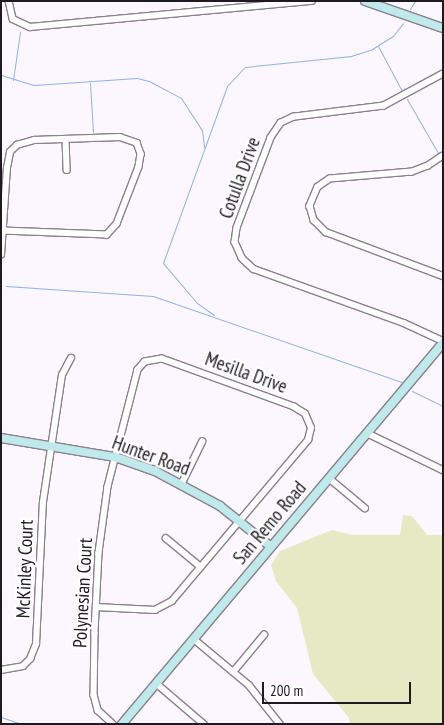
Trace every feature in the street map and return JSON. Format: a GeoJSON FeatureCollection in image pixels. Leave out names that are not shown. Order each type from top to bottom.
{"type":"FeatureCollection","features":[{"type":"Feature","properties":{"kind":"street"},"geometry":{"type":"LineString","coordinates":[[9,1],[12,19],[30,27],[312,1]]}},
{"type":"Feature","properties":{"kind":"street"},"geometry":{"type":"LineString","coordinates":[[365,1],[443,28]]}},
{"type":"Feature","properties":{"kind":"street","name":"Cotulla Drive"},"geometry":{"type":"LineString","coordinates":[[443,74],[384,106],[294,118],[281,123],[271,138],[237,228],[235,242],[240,255],[254,269],[404,323],[443,342]]}},
{"type":"Feature","properties":{"kind":"street"},"geometry":{"type":"LineString","coordinates":[[1,255],[3,231],[10,152],[25,142],[126,137],[139,146],[139,167],[114,229],[98,237],[3,231]]}},
{"type":"Feature","properties":{"kind":"street"},"geometry":{"type":"LineString","coordinates":[[66,140],[67,170]]}},
{"type":"Feature","properties":{"kind":"street"},"geometry":{"type":"LineString","coordinates":[[443,156],[428,166],[412,172],[330,179],[318,187],[310,206],[314,220],[326,232],[443,276]]}},
{"type":"Feature","properties":{"kind":"street","name":"San Remo Road"},"geometry":{"type":"LineString","coordinates":[[122,724],[443,342]]}},
{"type":"Feature","properties":{"kind":"street","name":"McKinley Court"},"geometry":{"type":"LineString","coordinates":[[1,670],[23,666],[30,659],[36,644],[43,502],[62,375],[70,358]]}},
{"type":"Feature","properties":{"kind":"street","name":"Mesilla Drive"},"geometry":{"type":"LineString","coordinates":[[115,457],[138,370],[153,358],[300,409],[310,424],[308,440],[240,521]]}},
{"type":"Feature","properties":{"kind":"street"},"geometry":{"type":"LineString","coordinates":[[367,433],[443,470]]}},
{"type":"Feature","properties":{"kind":"street","name":"Hunter Road"},"geometry":{"type":"LineString","coordinates":[[1,438],[115,457],[182,483],[240,521],[271,547]]}},
{"type":"Feature","properties":{"kind":"street"},"geometry":{"type":"LineString","coordinates":[[182,483],[202,442]]}},
{"type":"Feature","properties":{"kind":"street","name":"Polynesian Court"},"geometry":{"type":"LineString","coordinates":[[113,724],[98,710],[94,695],[100,531],[115,457]]}},
{"type":"Feature","properties":{"kind":"street"},"geometry":{"type":"LineString","coordinates":[[329,478],[365,508]]}},
{"type":"Feature","properties":{"kind":"street"},"geometry":{"type":"LineString","coordinates":[[96,607],[162,608],[201,567],[240,521]]}},
{"type":"Feature","properties":{"kind":"street"},"geometry":{"type":"LineString","coordinates":[[166,538],[201,567]]}},
{"type":"Feature","properties":{"kind":"street"},"geometry":{"type":"LineString","coordinates":[[234,671],[264,635]]}},
{"type":"Feature","properties":{"kind":"street"},"geometry":{"type":"LineString","coordinates":[[194,639],[234,671],[266,703],[280,724]]}},
{"type":"Feature","properties":{"kind":"street"},"geometry":{"type":"LineString","coordinates":[[156,683],[204,724]]}},
{"type":"Feature","properties":{"kind":"green space"},"geometry":{"type":"Polygon","coordinates":[[[403,515],[412,516],[427,535],[443,535],[443,724],[350,724],[349,718],[313,674],[297,608],[276,581],[271,565],[280,551],[332,530],[352,535],[400,535],[403,515]]]}},
{"type":"Feature","properties":{"kind":"waterway"},"geometry":{"type":"LineString","coordinates":[[410,9],[415,1]]}},
{"type":"Feature","properties":{"kind":"waterway"},"geometry":{"type":"LineString","coordinates":[[214,315],[197,303],[163,263],[227,86],[245,67],[351,56],[372,49],[393,36],[403,23]]}},
{"type":"Feature","properties":{"kind":"waterway"},"geometry":{"type":"LineString","coordinates":[[13,80],[20,32]]}},
{"type":"Feature","properties":{"kind":"waterway"},"geometry":{"type":"LineString","coordinates":[[378,46],[402,91]]}},
{"type":"Feature","properties":{"kind":"waterway"},"geometry":{"type":"LineString","coordinates":[[1,75],[34,85],[137,78],[149,81],[181,98],[202,130],[204,147]]}},
{"type":"Feature","properties":{"kind":"waterway"},"geometry":{"type":"LineString","coordinates":[[90,83],[93,132]]}},
{"type":"Feature","properties":{"kind":"waterway"},"geometry":{"type":"LineString","coordinates":[[407,99],[438,153]]}},
{"type":"Feature","properties":{"kind":"waterway"},"geometry":{"type":"LineString","coordinates":[[6,286],[153,296],[402,382]]}},
{"type":"Feature","properties":{"kind":"waterway"},"geometry":{"type":"LineString","coordinates":[[412,391],[443,406]]}},
{"type":"Feature","properties":{"kind":"waterway"},"geometry":{"type":"LineString","coordinates":[[1,717],[21,724]]}}]}
